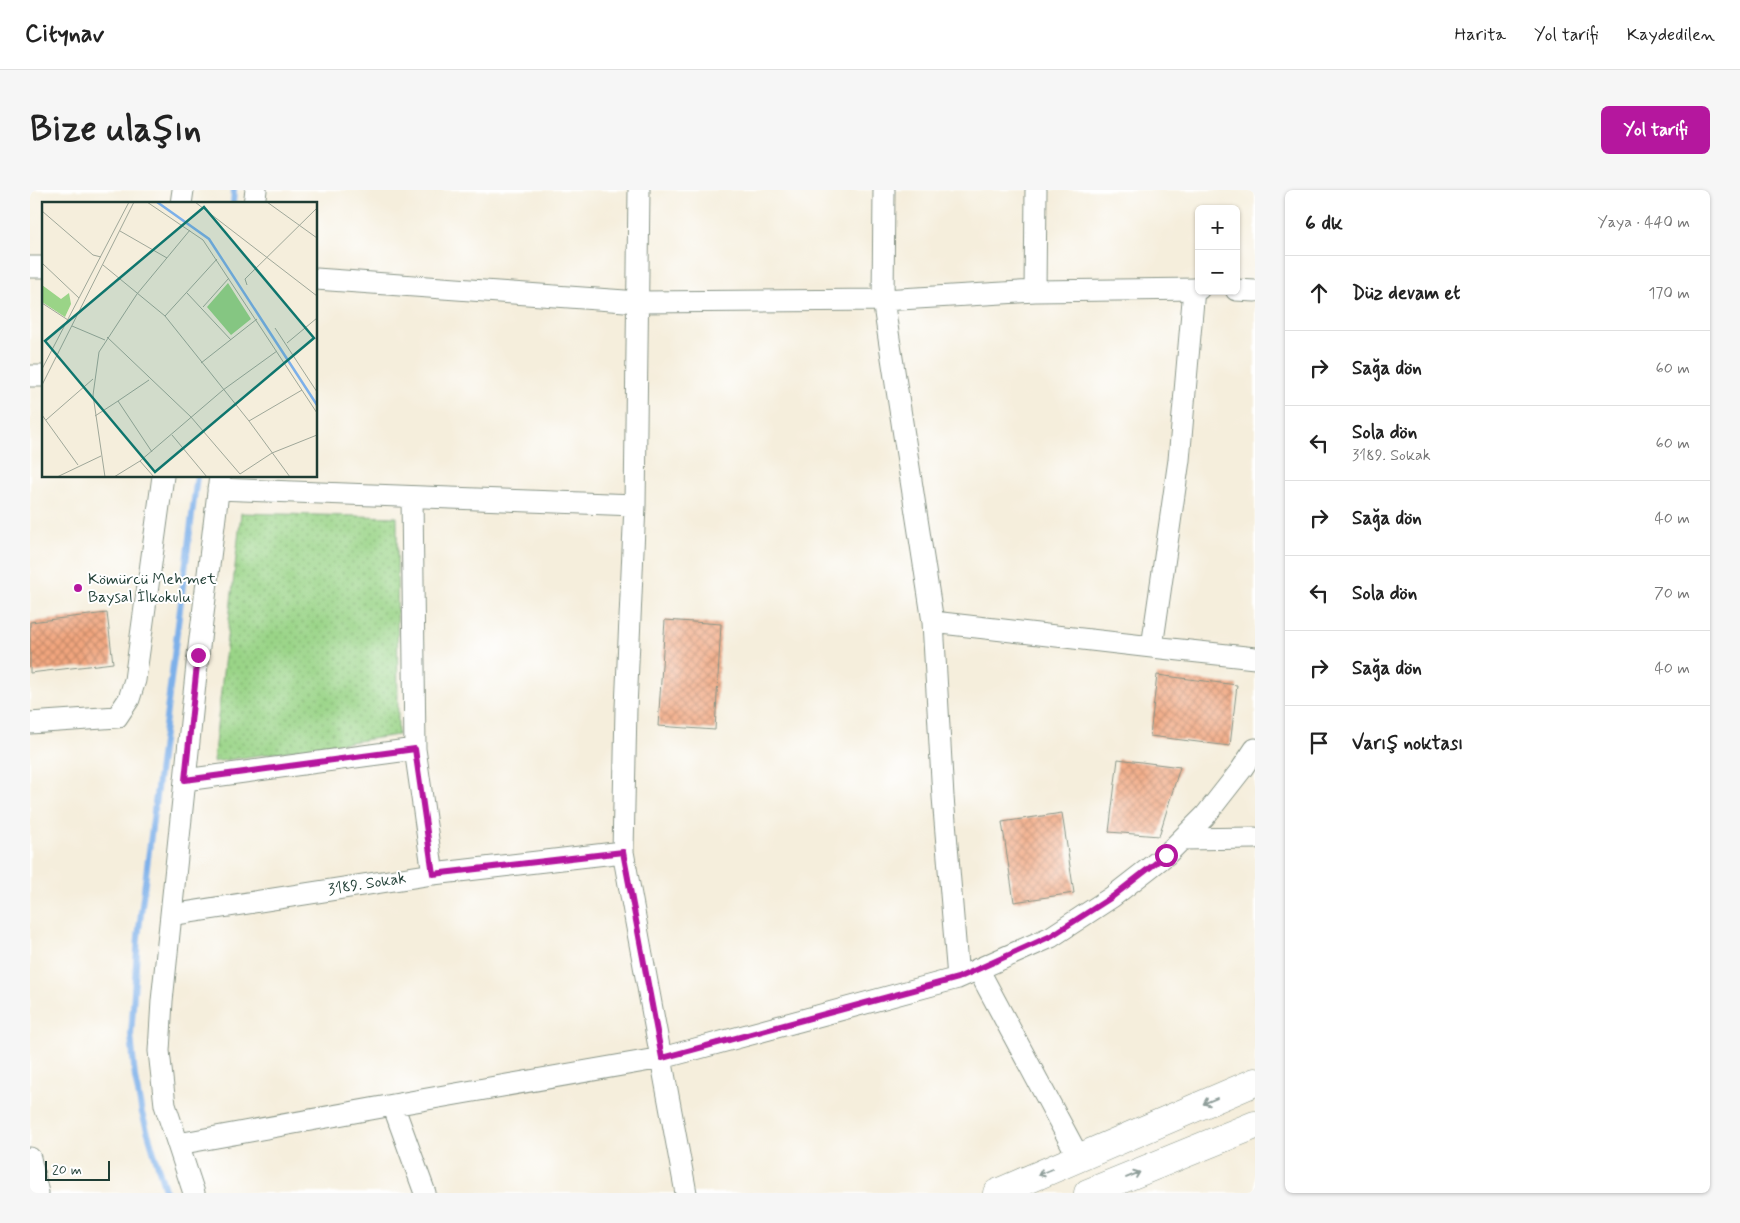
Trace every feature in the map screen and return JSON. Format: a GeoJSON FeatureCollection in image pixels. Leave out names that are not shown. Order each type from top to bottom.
{"type":"FeatureCollection","features":[{"type":"Feature","properties":{"kind":"main road"},"geometry":{"type":"LineString","coordinates":[[997,1193],[1255,1082]]}},
{"type":"Feature","properties":{"kind":"main road"},"geometry":{"type":"LineString","coordinates":[[1088,1193],[1255,1125]]}},
{"type":"Feature","properties":{"kind":"street"},"geometry":{"type":"LineString","coordinates":[[639,190],[636,505],[626,708],[623,852],[686,1193]]}},
{"type":"Feature","properties":{"kind":"street"},"geometry":{"type":"LineString","coordinates":[[884,190],[883,300],[933,622],[943,797],[958,978]]}},
{"type":"Feature","properties":{"kind":"street"},"geometry":{"type":"LineString","coordinates":[[1036,190],[1036,291]]}},
{"type":"Feature","properties":{"kind":"street"},"geometry":{"type":"LineString","coordinates":[[318,279],[638,302],[883,300],[1036,291],[1195,289]]}},
{"type":"Feature","properties":{"kind":"street"},"geometry":{"type":"LineString","coordinates":[[1240,290],[1255,291]]}},
{"type":"Feature","properties":{"kind":"street"},"geometry":{"type":"LineString","coordinates":[[1152,647],[1179,460],[1195,295]]}},
{"type":"Feature","properties":{"kind":"street"},"geometry":{"type":"LineString","coordinates":[[30,723],[117,717],[129,699],[135,680],[163,478]]}},
{"type":"Feature","properties":{"kind":"street"},"geometry":{"type":"LineString","coordinates":[[194,1193],[166,1105],[158,1051],[198,655],[219,483],[412,497],[636,505]]}},
{"type":"Feature","properties":{"kind":"street"},"geometry":{"type":"LineString","coordinates":[[412,497],[415,749],[433,874]]}},
{"type":"Feature","properties":{"kind":"street"},"geometry":{"type":"LineString","coordinates":[[933,622],[1255,658]]}},
{"type":"Feature","properties":{"kind":"street"},"geometry":{"type":"LineString","coordinates":[[185,780],[415,749]]}},
{"type":"Feature","properties":{"kind":"street"},"geometry":{"type":"LineString","coordinates":[[178,1144],[662,1058],[958,978],[1051,936],[1112,897],[1166,855],[1182,840],[1205,816],[1255,749]]}},
{"type":"Feature","properties":{"kind":"street"},"geometry":{"type":"LineString","coordinates":[[1182,840],[1255,838]]}},
{"type":"Feature","properties":{"kind":"street","name":"3189. Sokak"},"geometry":{"type":"LineString","coordinates":[[171,915],[433,874],[623,852]]}},
{"type":"Feature","properties":{"kind":"street"},"geometry":{"type":"LineString","coordinates":[[978,969],[1079,1158]]}},
{"type":"Feature","properties":{"kind":"street"},"geometry":{"type":"LineString","coordinates":[[393,1105],[424,1193]]}},
{"type":"Feature","properties":{"kind":"street"},"geometry":{"type":"LineString","coordinates":[[30,1159],[38,1193]]}},
{"type":"Feature","properties":{"kind":"green space"},"geometry":{"type":"Polygon","coordinates":[[[241,513],[397,517],[398,735],[213,762],[241,513]]]}},
{"type":"Feature","properties":{"kind":"building"},"geometry":{"type":"Polygon","coordinates":[[[107,613],[113,663],[30,673],[30,622],[107,613]]]}},
{"type":"Feature","properties":{"kind":"building"},"geometry":{"type":"Polygon","coordinates":[[[665,620],[721,624],[715,730],[658,726],[665,620]]]}},
{"type":"Feature","properties":{"kind":"building"},"geometry":{"type":"Polygon","coordinates":[[[1157,675],[1237,685],[1230,746],[1150,736],[1157,675]]]}},
{"type":"Feature","properties":{"kind":"building"},"geometry":{"type":"Polygon","coordinates":[[[1118,759],[1180,767],[1159,836],[1109,832],[1118,759]]]}},
{"type":"Feature","properties":{"kind":"building"},"geometry":{"type":"Polygon","coordinates":[[[1062,813],[1074,893],[1014,902],[1002,822],[1062,813]]]}},
{"type":"Feature","properties":{"kind":"waterway"},"geometry":{"type":"LineString","coordinates":[[233,202],[234,190]]}},
{"type":"Feature","properties":{"kind":"waterway"},"geometry":{"type":"LineString","coordinates":[[166,1193],[142,1113],[135,1078],[131,1035],[138,937],[197,478]]}},
{"type":"Feature","properties":{"kind":"place","name":"Kömürcü Mehmet Baysal İlkokulu"},"geometry":{"type":"Point","coordinates":[78,588]}},
{"type":"Feature","properties":{"kind":"route"},"geometry":{"type":"LineString","coordinates":[[198,655],[185,780],[415,749],[433,874],[623,852],[662,1058],[958,978],[1051,936],[1112,897],[1166,855]]}}]}
